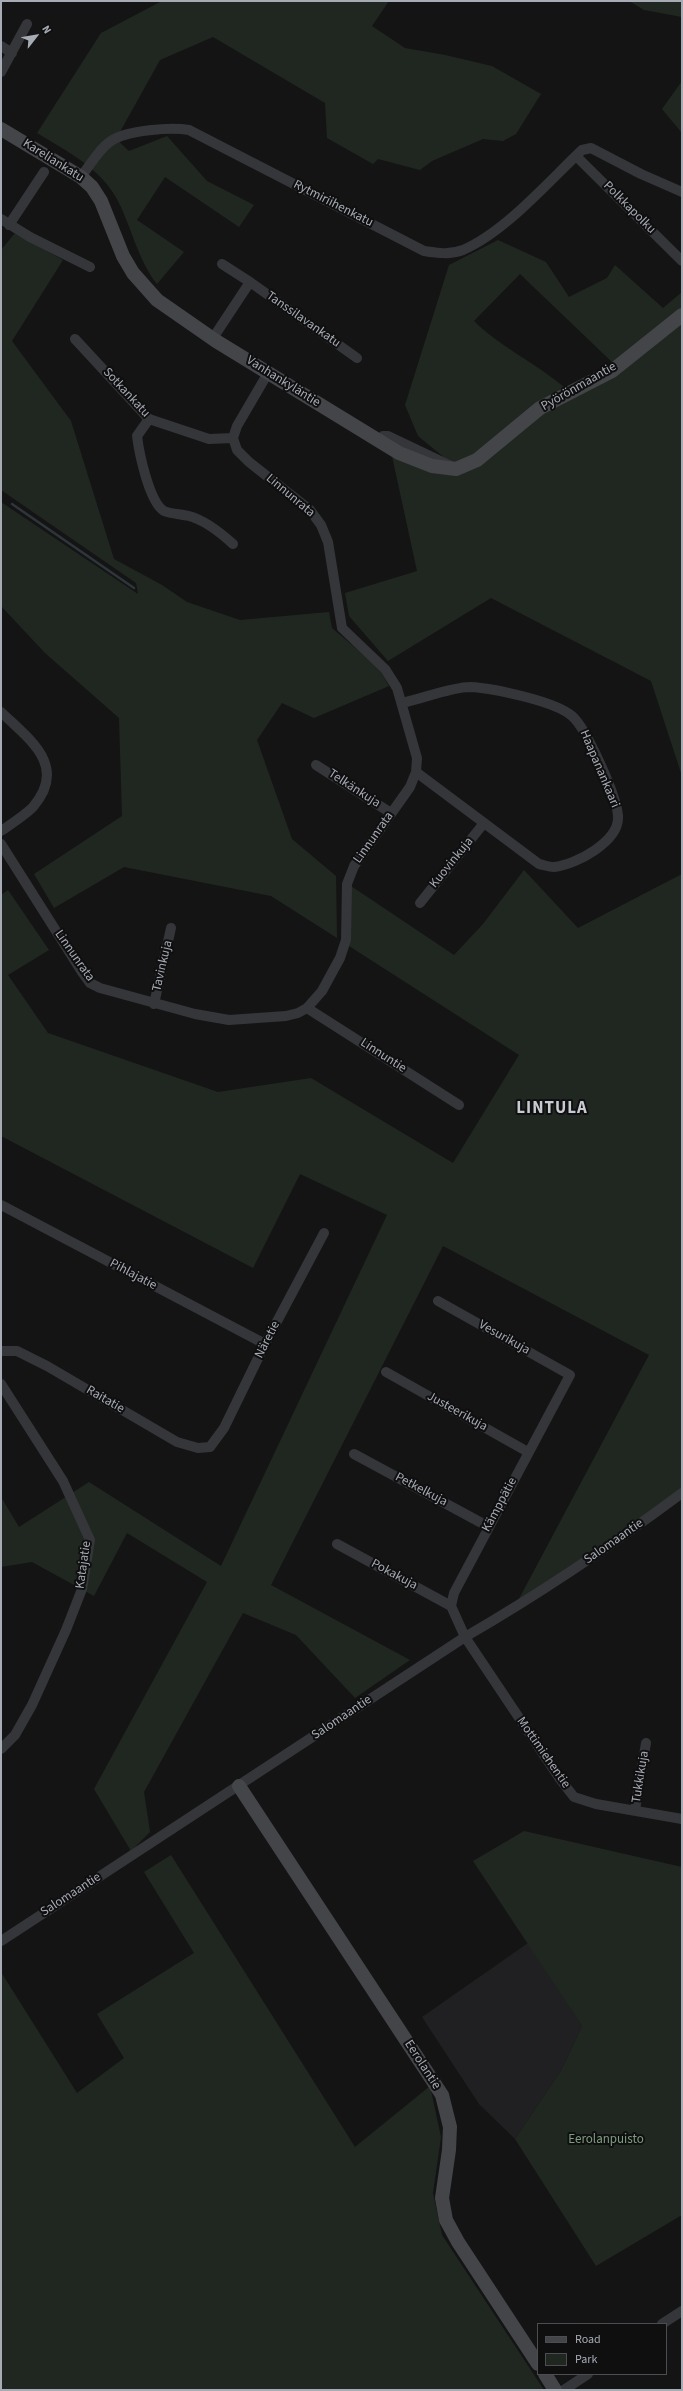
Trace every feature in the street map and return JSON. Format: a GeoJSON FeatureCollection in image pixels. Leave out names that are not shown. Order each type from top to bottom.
{"type":"FeatureCollection","features":[{"type":"Feature","properties":{"kind":"street"},"geometry":{"type":"LineString","coordinates":[[1,72],[27,24]]}},
{"type":"Feature","properties":{"kind":"street"},"geometry":{"type":"LineString","coordinates":[[1,46],[12,53]]}},
{"type":"Feature","properties":{"kind":"street","name":"Rytmiriihenkatu"},"geometry":{"type":"LineString","coordinates":[[81,177],[101,150],[110,141],[122,136],[176,128],[190,130],[424,251],[443,254],[462,250],[492,234],[576,156]]}},
{"type":"Feature","properties":{"kind":"street","name":"Kareliankatu"},"geometry":{"type":"LineString","coordinates":[[1,129],[81,177],[92,187],[101,201],[123,256],[142,284]]}},
{"type":"Feature","properties":{"kind":"street"},"geometry":{"type":"LineString","coordinates":[[576,156],[582,150],[591,148],[641,174],[682,192]]}},
{"type":"Feature","properties":{"kind":"street","name":"Polkkapolku"},"geometry":{"type":"LineString","coordinates":[[576,156],[682,261]]}},
{"type":"Feature","properties":{"kind":"street"},"geometry":{"type":"LineString","coordinates":[[44,172],[5,222],[30,237],[90,267]]}},
{"type":"Feature","properties":{"kind":"street","name":"Tanssilavankatu"},"geometry":{"type":"LineString","coordinates":[[222,264],[250,282],[357,358]]}},
{"type":"Feature","properties":{"kind":"street"},"geometry":{"type":"LineString","coordinates":[[213,338],[250,282]]}},
{"type":"Feature","properties":{"kind":"street","name":"Vanhankyläntie"},"geometry":{"type":"LineString","coordinates":[[142,284],[157,300],[213,338],[399,453],[432,466],[456,469]]}},
{"type":"Feature","properties":{"kind":"street","name":"Pyörönmaantie"},"geometry":{"type":"LineString","coordinates":[[456,469],[477,460],[540,408],[612,371],[682,316]]}},
{"type":"Feature","properties":{"kind":"street","name":"Sotkankatu"},"geometry":{"type":"LineString","coordinates":[[75,339],[149,419],[209,439],[233,438]]}},
{"type":"Feature","properties":{"kind":"street"},"geometry":{"type":"LineString","coordinates":[[233,438],[237,426],[268,373]]}},
{"type":"Feature","properties":{"kind":"street"},"geometry":{"type":"LineString","coordinates":[[149,419],[137,436],[140,457],[155,499],[164,510],[190,516],[224,536],[233,544]]}},
{"type":"Feature","properties":{"kind":"street"},"geometry":{"type":"LineString","coordinates":[[380,441],[383,436],[388,436],[442,460],[456,469]]}},
{"type":"Feature","properties":{"kind":"street","name":"Linnunrata"},"geometry":{"type":"LineString","coordinates":[[1,844],[90,982],[100,988],[154,1004],[229,1020],[286,1016],[307,1008],[322,991],[340,958],[346,940],[347,884],[354,866],[410,787],[416,772],[417,758],[402,703],[385,669],[342,628],[328,542],[321,525],[310,510],[249,462],[237,450],[233,438]]}},
{"type":"Feature","properties":{"kind":"street","name":"Haapanankaari"},"geometry":{"type":"LineString","coordinates":[[402,703],[468,687],[491,688],[556,707],[571,715],[584,729],[602,769],[618,816],[616,829],[606,842],[587,855],[554,867],[539,864],[416,772]]}},
{"type":"Feature","properties":{"kind":"street"},"geometry":{"type":"LineString","coordinates":[[1,712],[37,747],[47,765],[45,790],[32,808],[1,831]]}},
{"type":"Feature","properties":{"kind":"street","name":"Telkänkuja"},"geometry":{"type":"LineString","coordinates":[[316,765],[391,813]]}},
{"type":"Feature","properties":{"kind":"street","name":"Kuovinkuja"},"geometry":{"type":"LineString","coordinates":[[420,903],[484,823]]}},
{"type":"Feature","properties":{"kind":"street","name":"Tavinkuja"},"geometry":{"type":"LineString","coordinates":[[154,1004],[171,928]]}},
{"type":"Feature","properties":{"kind":"street","name":"Linnuntie"},"geometry":{"type":"LineString","coordinates":[[307,1008],[459,1105]]}},
{"type":"Feature","properties":{"kind":"street","name":"Pihlajatie"},"geometry":{"type":"LineString","coordinates":[[1,1205],[265,1344]]}},
{"type":"Feature","properties":{"kind":"street","name":"Näretie"},"geometry":{"type":"LineString","coordinates":[[210,1447],[224,1428],[265,1344],[324,1233]]}},
{"type":"Feature","properties":{"kind":"street","name":"Vesurikuja"},"geometry":{"type":"LineString","coordinates":[[438,1301],[570,1375]]}},
{"type":"Feature","properties":{"kind":"street","name":"Raitatie"},"geometry":{"type":"LineString","coordinates":[[1,1351],[17,1351],[47,1366],[177,1442],[198,1448],[210,1447]]}},
{"type":"Feature","properties":{"kind":"street","name":"Justeerikuja"},"geometry":{"type":"LineString","coordinates":[[386,1372],[528,1452]]}},
{"type":"Feature","properties":{"kind":"street","name":"Kämppätie"},"geometry":{"type":"LineString","coordinates":[[451,1606],[454,1593],[570,1375]]}},
{"type":"Feature","properties":{"kind":"street","name":"Katajatie"},"geometry":{"type":"LineString","coordinates":[[1,1384],[63,1481],[90,1540],[82,1589],[66,1630],[32,1705],[14,1735],[1,1749]]}},
{"type":"Feature","properties":{"kind":"street","name":"Petkelkuja"},"geometry":{"type":"LineString","coordinates":[[354,1454],[489,1527]]}},
{"type":"Feature","properties":{"kind":"street","name":"Salomaantie"},"geometry":{"type":"LineString","coordinates":[[1,1941],[465,1637],[513,1610],[593,1558],[682,1493]]}},
{"type":"Feature","properties":{"kind":"street","name":"Pokakuja"},"geometry":{"type":"LineString","coordinates":[[337,1544],[451,1606]]}},
{"type":"Feature","properties":{"kind":"street"},"geometry":{"type":"LineString","coordinates":[[451,1606],[465,1637]]}},
{"type":"Feature","properties":{"kind":"street","name":"Mottimiehentie"},"geometry":{"type":"LineString","coordinates":[[465,1637],[560,1779],[574,1797],[596,1804],[682,1819]]}},
{"type":"Feature","properties":{"kind":"street","name":"Tukkikuja"},"geometry":{"type":"LineString","coordinates":[[635,1810],[646,1743]]}},
{"type":"Feature","properties":{"kind":"street","name":"Eerolantie"},"geometry":{"type":"LineString","coordinates":[[239,1786],[442,2095],[450,2127],[449,2150],[442,2198],[446,2220],[458,2242],[537,2362]]}},
{"type":"Feature","properties":{"kind":"street"},"geometry":{"type":"LineString","coordinates":[[664,2323],[682,2311]]}},
{"type":"Feature","properties":{"kind":"street"},"geometry":{"type":"LineString","coordinates":[[546,2375],[556,2390]]}},
{"type":"Feature","properties":{"kind":"street"},"geometry":{"type":"LineString","coordinates":[[564,2390],[586,2375]]}},
{"type":"Feature","properties":{"kind":"shaded area"},"geometry":{"type":"Polygon","coordinates":[[[528,1943],[582,2026],[562,2069],[515,2139],[479,2104],[422,2017],[528,1943]]]}},
{"type":"Feature","properties":{"kind":"green space"},"geometry":{"type":"Polygon","coordinates":[[[162,1],[389,1],[372,26],[405,48],[445,55],[492,66],[541,94],[516,134],[503,141],[483,139],[432,161],[420,170],[378,159],[373,164],[327,138],[325,103],[213,37],[160,60],[116,139],[129,151],[167,136],[207,181],[254,205],[239,227],[165,177],[137,220],[184,252],[157,284],[145,265],[123,212],[111,189],[103,179],[83,162],[37,133],[101,33],[162,1]]]}},
{"type":"Feature","properties":{"kind":"green space"},"geometry":{"type":"Polygon","coordinates":[[[629,1],[682,1],[682,17],[644,10],[629,1]]]}},
{"type":"Feature","properties":{"kind":"green space"},"geometry":{"type":"Polygon","coordinates":[[[682,81],[682,133],[662,109],[682,81]]]}},
{"type":"Feature","properties":{"kind":"green space"},"geometry":{"type":"Polygon","coordinates":[[[15,233],[63,260],[12,341],[71,421],[114,559],[162,585],[187,602],[240,620],[329,612],[332,628],[378,667],[389,686],[314,718],[282,703],[257,740],[292,839],[336,876],[337,938],[271,896],[124,867],[54,908],[34,874],[122,816],[119,718],[45,653],[1,606],[1,502],[138,594],[136,583],[1,490],[1,250],[15,233]]]}},
{"type":"Feature","properties":{"kind":"green space"},"geometry":{"type":"Polygon","coordinates":[[[498,240],[546,262],[569,297],[607,278],[615,265],[663,308],[682,292],[682,309],[614,364],[520,274],[474,321],[507,348],[543,371],[566,389],[471,457],[451,463],[418,436],[405,405],[449,265],[498,240]]]}},
{"type":"Feature","properties":{"kind":"green space"},"geometry":{"type":"Polygon","coordinates":[[[682,315],[682,776],[651,681],[491,598],[388,661],[349,616],[345,593],[417,571],[390,447],[456,469],[540,408],[612,371],[682,315]]]}},
{"type":"Feature","properties":{"kind":"green space"},"geometry":{"type":"Polygon","coordinates":[[[524,870],[578,928],[682,874],[682,1493],[513,1610],[649,1355],[443,1246],[271,1585],[410,1660],[355,1698],[296,1635],[243,1613],[144,1792],[150,1832],[131,1851],[94,1789],[207,1582],[127,1533],[94,1596],[32,1562],[1,1567],[1,1497],[19,1527],[89,1482],[221,1566],[387,1215],[300,1174],[253,1268],[1,1136],[1,895],[8,890],[49,950],[8,975],[48,1033],[218,1092],[311,1078],[453,1163],[519,1055],[349,946],[351,886],[454,955],[483,924],[524,870]]]}},
{"type":"Feature","properties":{"kind":"green space","name":"Eerolanpuisto"},"geometry":{"type":"Polygon","coordinates":[[[524,1831],[682,1867],[682,2215],[596,2266],[515,2139],[562,2069],[582,2026],[473,1861],[524,1831]]]}},
{"type":"Feature","properties":{"kind":"green space"},"geometry":{"type":"Polygon","coordinates":[[[171,1855],[355,2147],[430,2086],[441,2137],[433,2193],[442,2235],[544,2390],[1,2390],[1,1972],[77,2093],[124,2058],[97,2014],[194,1953],[144,1872],[171,1855]]]}},
{"type":"Feature","properties":{"kind":"waterway"},"geometry":{"type":"LineString","coordinates":[[12,504],[134,588]]}},
{"type":"Feature","properties":{"kind":"district","name":"LINTULA"},"geometry":{"type":"Point","coordinates":[552,1109]}}]}
